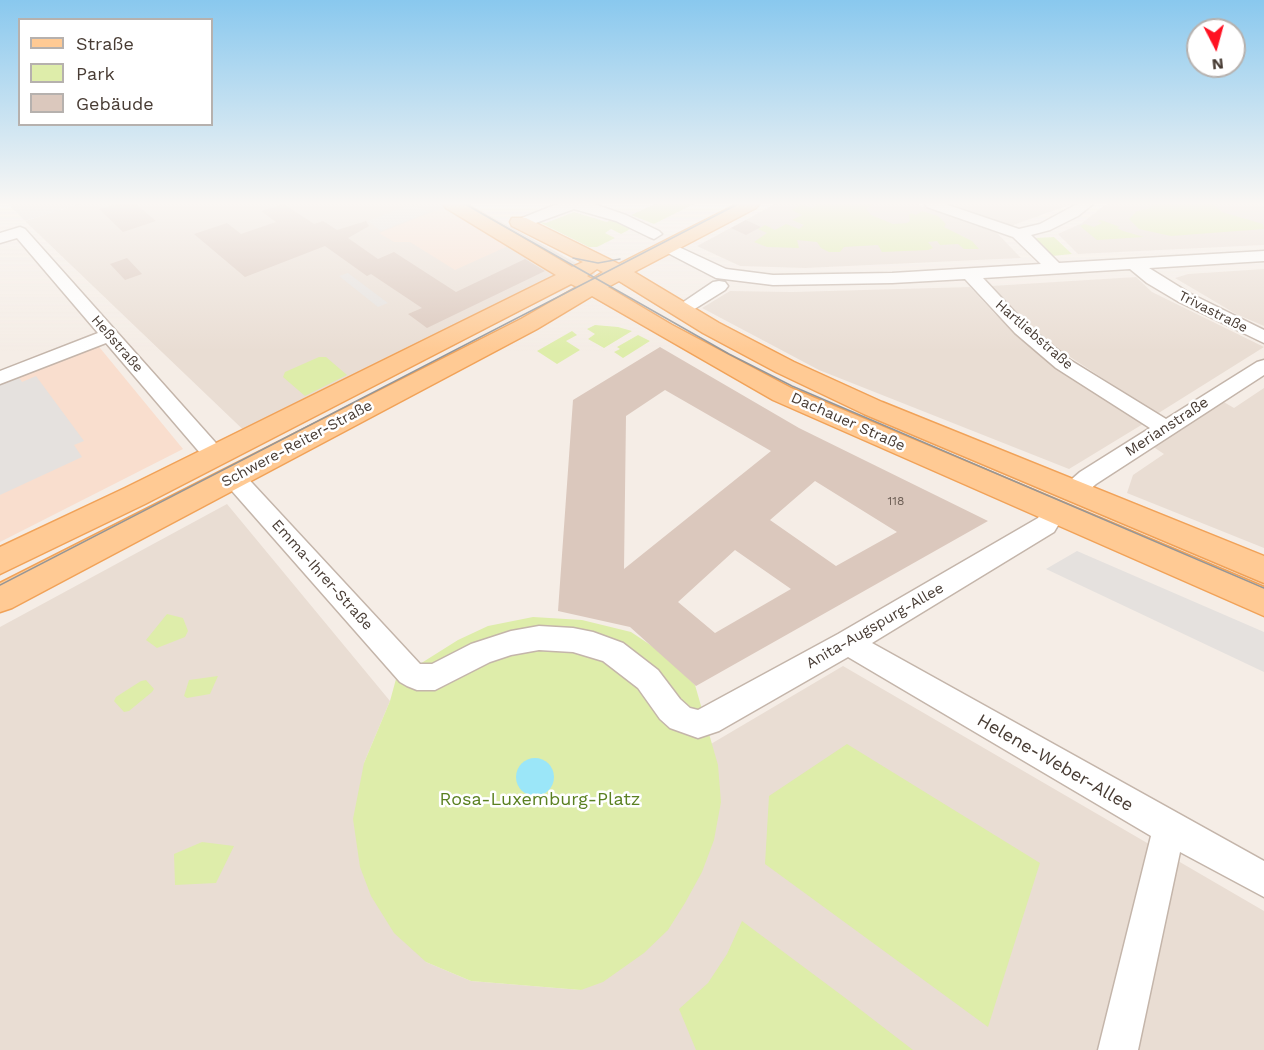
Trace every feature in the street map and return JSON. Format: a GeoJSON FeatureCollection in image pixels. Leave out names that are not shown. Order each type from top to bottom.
{"type":"FeatureCollection","features":[{"type":"Feature","properties":{"kind":"main road","name":"Dachauer Straße"},"geometry":{"type":"LineString","coordinates":[[535,253],[706,354],[782,394],[1063,502],[1264,570]]}},
{"type":"Feature","properties":{"kind":"main road","name":"Dachauer Straße"},"geometry":{"type":"LineString","coordinates":[[581,253],[620,272],[711,328],[785,367],[873,408],[1264,602]]}},
{"type":"Feature","properties":{"kind":"main road"},"geometry":{"type":"LineString","coordinates":[[583,281],[599,262],[626,253]]}},
{"type":"Feature","properties":{"kind":"main road"},"geometry":{"type":"LineString","coordinates":[[583,281],[620,272],[645,253]]}},
{"type":"Feature","properties":{"kind":"main road","name":"Schwere-Reiter-Straße"},"geometry":{"type":"LineString","coordinates":[[0,561],[224,467],[529,324],[583,281]]}},
{"type":"Feature","properties":{"kind":"main road","name":"Schwere-Reiter-Straße"},"geometry":{"type":"LineString","coordinates":[[0,598],[224,467]]}},
{"type":"Feature","properties":{"kind":"street","name":"Heßstraße"},"geometry":{"type":"LineString","coordinates":[[38,253],[224,467]]}},
{"type":"Feature","properties":{"kind":"street"},"geometry":{"type":"LineString","coordinates":[[679,253],[720,281]]}},
{"type":"Feature","properties":{"kind":"street"},"geometry":{"type":"LineString","coordinates":[[1038,253],[1055,269]]}},
{"type":"Feature","properties":{"kind":"street"},"geometry":{"type":"LineString","coordinates":[[682,309],[720,281],[830,280],[970,274],[1264,256]]}},
{"type":"Feature","properties":{"kind":"street","name":"Trivastraße"},"geometry":{"type":"LineString","coordinates":[[1134,264],[1153,279],[1185,298],[1264,337]]}},
{"type":"Feature","properties":{"kind":"street","name":"Hartliebstraße"},"geometry":{"type":"LineString","coordinates":[[970,274],[1022,328],[1063,364],[1165,428]]}},
{"type":"Feature","properties":{"kind":"street"},"geometry":{"type":"LineString","coordinates":[[0,378],[109,335]]}},
{"type":"Feature","properties":{"kind":"street","name":"Merianstraße"},"geometry":{"type":"LineString","coordinates":[[1063,502],[1088,478],[1264,366]]}},
{"type":"Feature","properties":{"kind":"street","name":"Emma-Ihrer-Straße"},"geometry":{"type":"LineString","coordinates":[[224,467],[410,673],[417,677],[435,677],[481,653],[511,643],[539,638],[593,644],[613,652],[631,665]]}},
{"type":"Feature","properties":{"kind":"street","name":"Anita-Augspurg-Allee"},"geometry":{"type":"LineString","coordinates":[[631,665],[648,680],[670,709],[687,722],[698,724],[708,721],[848,643],[1046,525],[1063,502]]}},
{"type":"Feature","properties":{"kind":"street","name":"Helene-Weber-Allee"},"geometry":{"type":"LineString","coordinates":[[848,643],[1169,828],[1264,880]]}},
{"type":"Feature","properties":{"kind":"street"},"geometry":{"type":"LineString","coordinates":[[1118,1050],[1169,828]]}},
{"type":"Feature","properties":{"kind":"shaded area"},"geometry":{"type":"Polygon","coordinates":[[[58,253],[558,253],[596,274],[256,442],[58,253]]]}},
{"type":"Feature","properties":{"kind":"shaded area"},"geometry":{"type":"Polygon","coordinates":[[[428,253],[493,253],[455,270],[428,253]]]}},
{"type":"Feature","properties":{"kind":"shaded area"},"geometry":{"type":"Polygon","coordinates":[[[712,253],[1016,253],[1021,258],[805,268],[740,266],[712,253]]]}},
{"type":"Feature","properties":{"kind":"shaded area"},"geometry":{"type":"Polygon","coordinates":[[[1264,269],[1264,326],[1236,314],[1175,278],[1188,274],[1264,269]]]}},
{"type":"Feature","properties":{"kind":"shaded area"},"geometry":{"type":"Polygon","coordinates":[[[348,273],[388,303],[378,307],[339,276],[348,273]]]}},
{"type":"Feature","properties":{"kind":"shaded area"},"geometry":{"type":"Polygon","coordinates":[[[1136,277],[1152,292],[1264,347],[1157,414],[1058,349],[1026,322],[991,286],[1136,277]]]}},
{"type":"Feature","properties":{"kind":"shaded area"},"geometry":{"type":"Polygon","coordinates":[[[970,287],[995,314],[1057,368],[1143,424],[1069,469],[819,370],[702,308],[730,291],[792,292],[970,287]]]}},
{"type":"Feature","properties":{"kind":"shaded area"},"geometry":{"type":"Polygon","coordinates":[[[91,337],[183,449],[0,542],[0,374],[91,337]]]}},
{"type":"Feature","properties":{"kind":"shaded area"},"geometry":{"type":"Polygon","coordinates":[[[18,376],[22,382],[36,376],[84,441],[74,445],[82,457],[0,495],[0,383],[18,376]]]}},
{"type":"Feature","properties":{"kind":"shaded area"},"geometry":{"type":"Polygon","coordinates":[[[1264,388],[1264,548],[1127,493],[1133,475],[1164,454],[1152,446],[1222,401],[1234,408],[1264,388]]]}},
{"type":"Feature","properties":{"kind":"shaded area"},"geometry":{"type":"Polygon","coordinates":[[[227,504],[390,701],[364,763],[426,962],[471,981],[581,990],[699,751],[843,666],[1264,911],[1264,1050],[0,1050],[0,627],[227,504]]]}},
{"type":"Feature","properties":{"kind":"shaded area"},"geometry":{"type":"Polygon","coordinates":[[[1077,551],[1264,632],[1264,672],[1046,569],[1077,551]]]}},
{"type":"Feature","properties":{"kind":"green space"},"geometry":{"type":"Polygon","coordinates":[[[1049,253],[1072,254],[1052,256],[1049,253]]]}},
{"type":"Feature","properties":{"kind":"green space"},"geometry":{"type":"Polygon","coordinates":[[[595,325],[632,331],[604,348],[588,339],[595,334],[587,329],[595,325]]]}},
{"type":"Feature","properties":{"kind":"green space"},"geometry":{"type":"Polygon","coordinates":[[[572,331],[577,335],[566,341],[580,350],[557,364],[537,351],[572,331]]]}},
{"type":"Feature","properties":{"kind":"green space"},"geometry":{"type":"Polygon","coordinates":[[[638,335],[650,341],[623,358],[614,352],[620,349],[617,347],[638,335]]]}},
{"type":"Feature","properties":{"kind":"green space"},"geometry":{"type":"Polygon","coordinates":[[[319,357],[326,357],[347,375],[305,396],[283,377],[285,372],[319,357]]]}},
{"type":"Feature","properties":{"kind":"green space"},"geometry":{"type":"Polygon","coordinates":[[[167,614],[183,618],[188,631],[185,637],[157,648],[146,640],[167,614]]]}},
{"type":"Feature","properties":{"kind":"green space","name":"Rosa-Luxemburg-Platz"},"geometry":{"type":"Polygon","coordinates":[[[533,617],[582,620],[631,632],[661,652],[695,685],[718,765],[721,802],[714,840],[702,872],[685,903],[668,930],[644,953],[603,982],[581,990],[471,981],[426,962],[394,933],[371,896],[360,867],[353,819],[364,763],[390,701],[396,679],[458,640],[488,626],[533,617]]]}},
{"type":"Feature","properties":{"kind":"green space"},"geometry":{"type":"Polygon","coordinates":[[[218,676],[210,694],[187,698],[184,696],[189,680],[218,676]]]}},
{"type":"Feature","properties":{"kind":"green space"},"geometry":{"type":"Polygon","coordinates":[[[146,680],[154,689],[152,692],[129,711],[124,712],[114,701],[116,697],[146,680]]]}},
{"type":"Feature","properties":{"kind":"green space"},"geometry":{"type":"Polygon","coordinates":[[[847,744],[1040,863],[988,1027],[765,864],[769,796],[847,744]]]}},
{"type":"Feature","properties":{"kind":"green space"},"geometry":{"type":"Polygon","coordinates":[[[202,842],[234,846],[216,883],[175,885],[174,854],[202,842]]]}},
{"type":"Feature","properties":{"kind":"green space"},"geometry":{"type":"Polygon","coordinates":[[[742,921],[913,1050],[696,1050],[679,1009],[708,983],[727,954],[742,921]]]}},
{"type":"Feature","properties":{"kind":"water"},"geometry":{"type":"Polygon","coordinates":[[[535,758],[548,764],[554,777],[548,790],[535,796],[522,790],[516,777],[522,764],[535,758]]]}},
{"type":"Feature","properties":{"kind":"building"},"geometry":{"type":"Polygon","coordinates":[[[217,253],[307,253],[245,277],[217,253]]]}},
{"type":"Feature","properties":{"kind":"building"},"geometry":{"type":"Polygon","coordinates":[[[335,253],[369,253],[378,259],[396,253],[456,292],[525,259],[545,271],[427,328],[408,314],[422,308],[371,274],[367,276],[335,253]]]}},
{"type":"Feature","properties":{"kind":"building"},"geometry":{"type":"Polygon","coordinates":[[[127,258],[142,274],[125,280],[110,264],[127,258]]]}},
{"type":"Feature","properties":{"kind":"building"},"geometry":{"type":"Polygon","coordinates":[[[660,347],[799,428],[988,521],[696,686],[630,627],[558,611],[573,400],[660,347]],[[665,390],[626,416],[624,569],[771,451],[665,390]],[[815,481],[770,520],[836,566],[897,532],[815,481]],[[735,550],[678,602],[715,633],[791,589],[735,550]]]}},
{"type":"Feature","properties":{"kind":"tram line"},"geometry":{"type":"LineString","coordinates":[[551,253],[595,278]]}},
{"type":"Feature","properties":{"kind":"tram line"},"geometry":{"type":"LineString","coordinates":[[595,278],[643,253]]}},
{"type":"Feature","properties":{"kind":"tram line"},"geometry":{"type":"LineString","coordinates":[[573,258],[598,263],[620,259]]}},
{"type":"Feature","properties":{"kind":"tram line"},"geometry":{"type":"LineString","coordinates":[[0,585],[595,278]]}},
{"type":"Feature","properties":{"kind":"tram line"},"geometry":{"type":"LineString","coordinates":[[595,278],[729,354],[792,386],[1264,588]]}}]}
